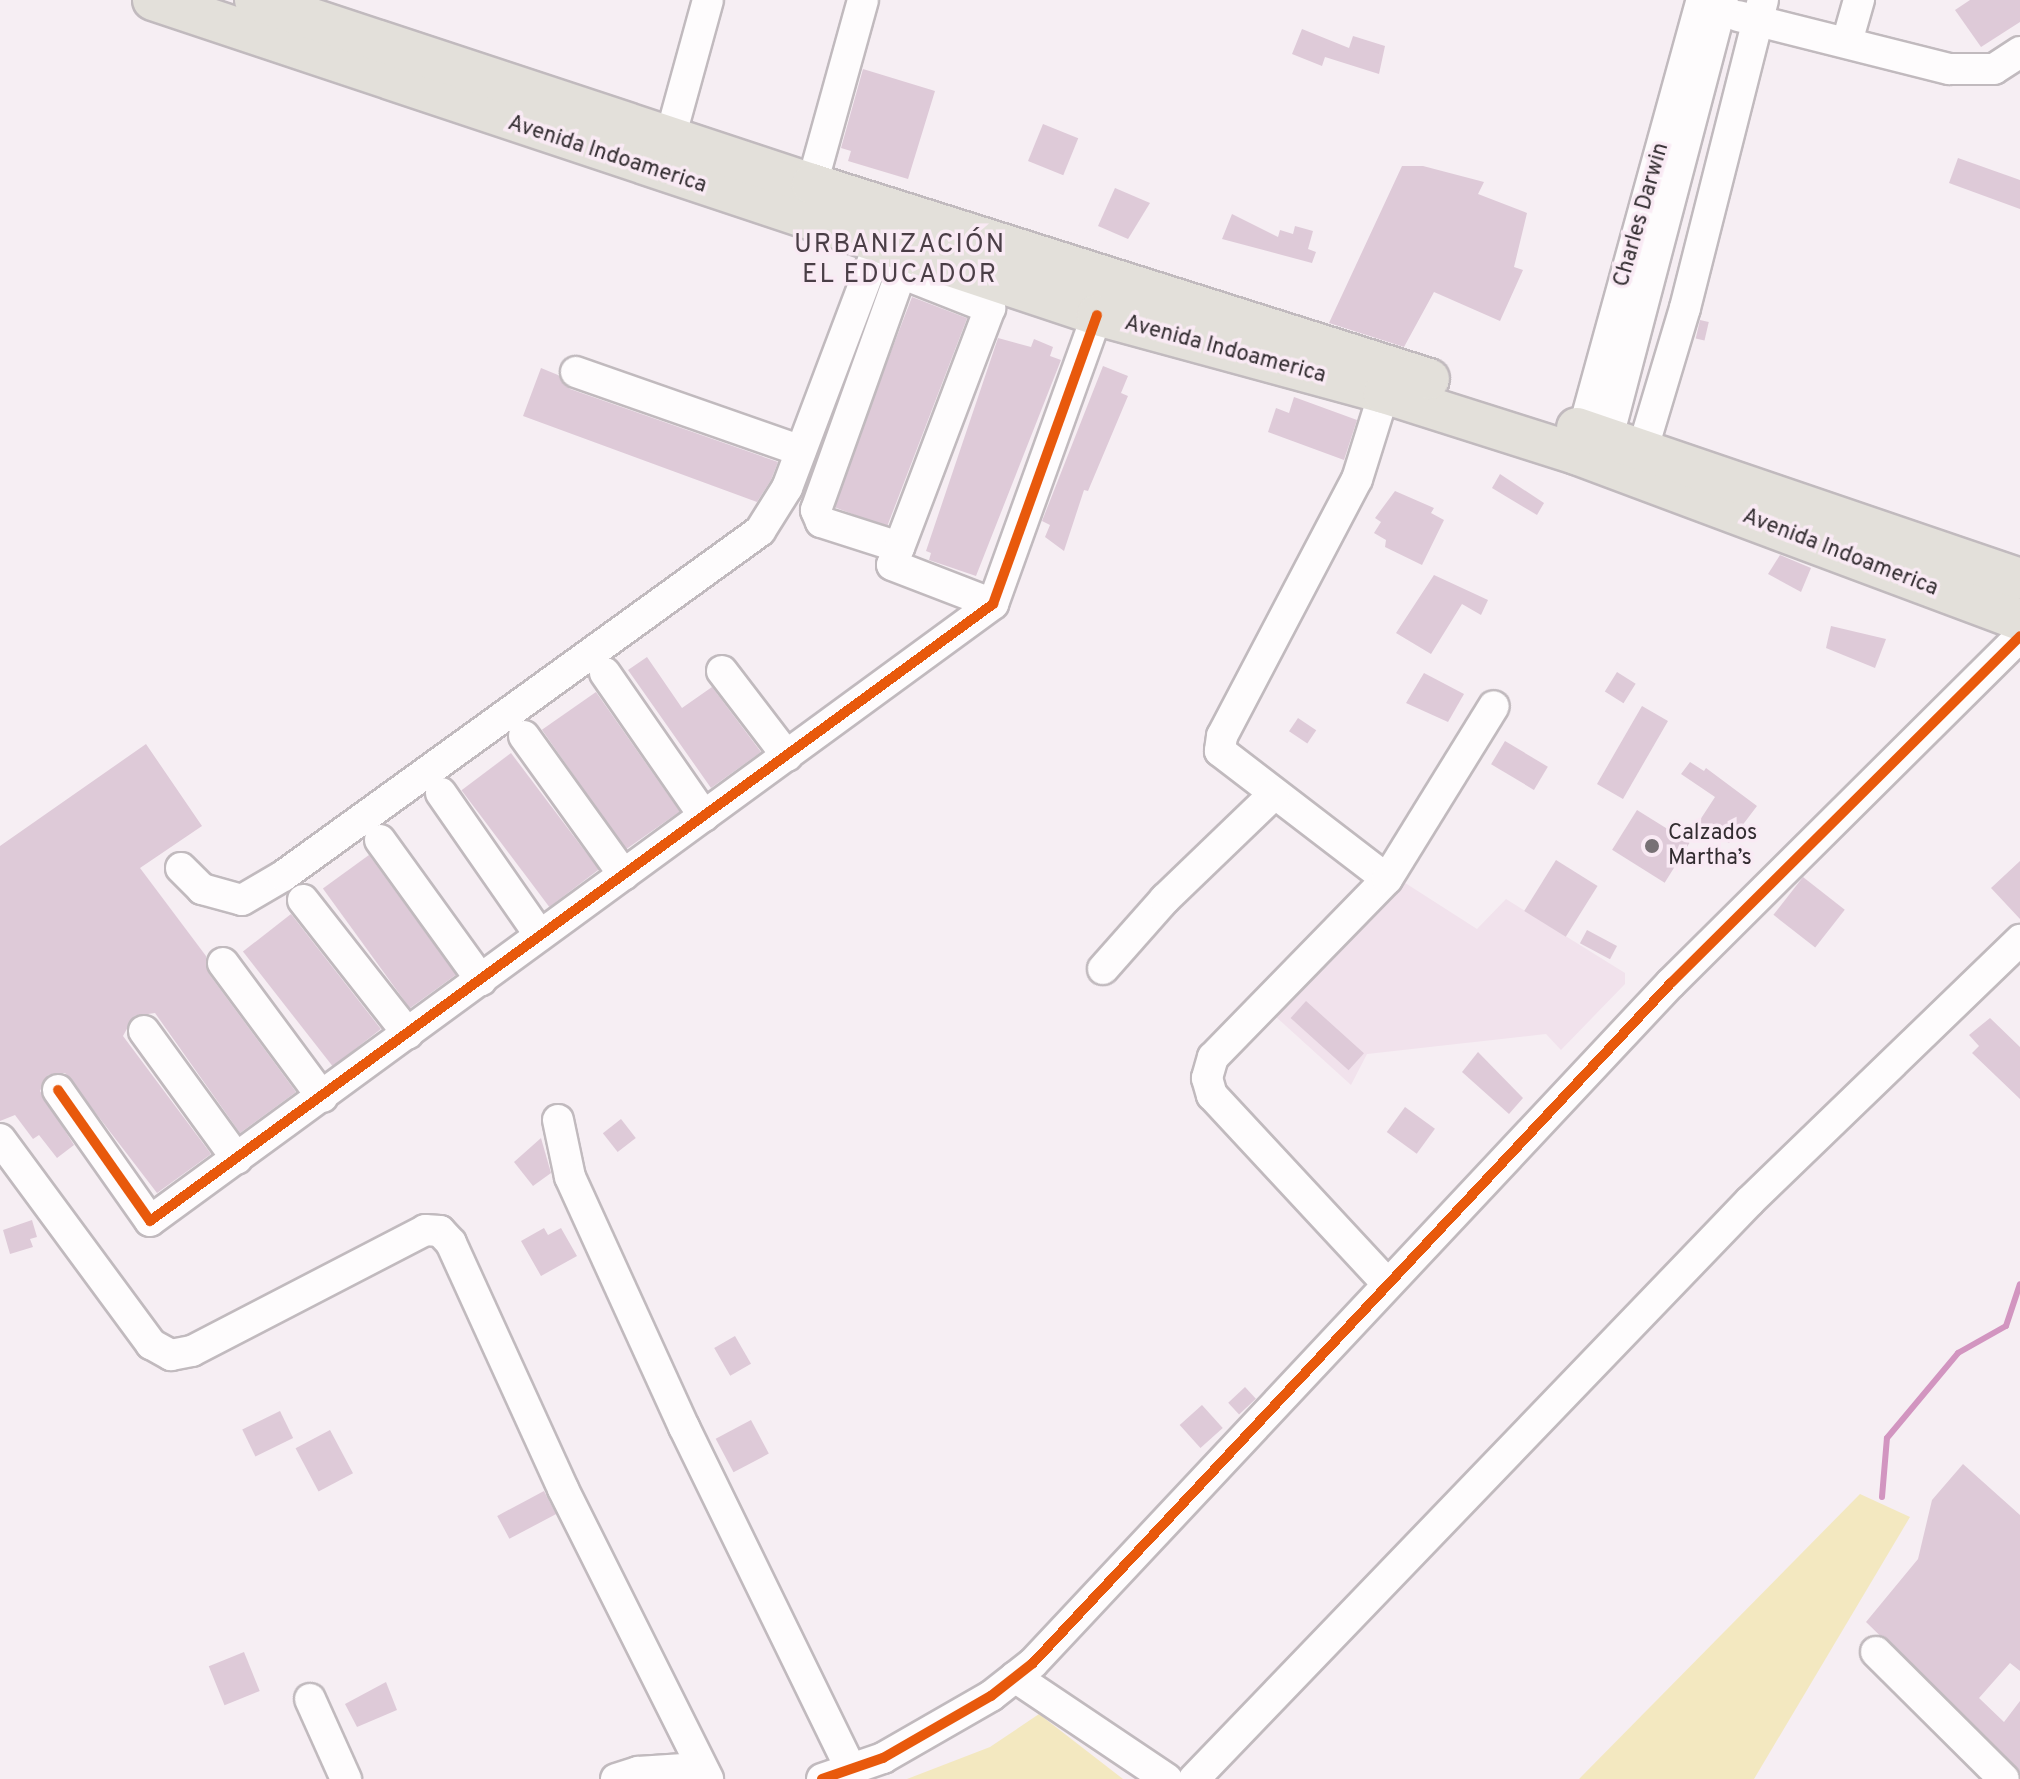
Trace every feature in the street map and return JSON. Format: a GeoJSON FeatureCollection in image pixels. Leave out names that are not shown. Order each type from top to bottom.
{"type":"FeatureCollection","features":[{"type":"Feature","properties":{"kind":"main road","name":"Avenida Indoamerica"},"geometry":{"type":"LineString","coordinates":[[153,0],[1097,315],[1384,393],[1602,446],[2020,620]]}},
{"type":"Feature","properties":{"kind":"main road","name":"Avenida Indoamerica"},"geometry":{"type":"LineString","coordinates":[[255,0],[1602,446],[2020,579]]}},
{"type":"Feature","properties":{"kind":"street"},"geometry":{"type":"LineString","coordinates":[[670,138],[708,0]]}},
{"type":"Feature","properties":{"kind":"street"},"geometry":{"type":"LineString","coordinates":[[812,184],[863,0]]}},
{"type":"Feature","properties":{"kind":"street"},"geometry":{"type":"LineString","coordinates":[[1847,42],[1859,0]]}},
{"type":"Feature","properties":{"kind":"street"},"geometry":{"type":"LineString","coordinates":[[1602,446],[1624,383],[1715,4],[1761,10],[1847,42],[1972,71],[1994,69],[2020,52]]}},
{"type":"Feature","properties":{"kind":"street","name":"Charles Darwin"},"geometry":{"type":"LineString","coordinates":[[1602,446],[1715,4]]}},
{"type":"Feature","properties":{"kind":"street"},"geometry":{"type":"LineString","coordinates":[[1602,446],[1659,393],[1761,10]]}},
{"type":"Feature","properties":{"kind":"street"},"geometry":{"type":"LineString","coordinates":[[181,868],[202,889],[242,900],[283,876],[760,531],[781,501],[879,244]]}},
{"type":"Feature","properties":{"kind":"street"},"geometry":{"type":"LineString","coordinates":[[899,547],[821,522],[816,510],[901,273],[990,308],[899,547],[892,565],[993,604]]}},
{"type":"Feature","properties":{"kind":"street"},"geometry":{"type":"LineString","coordinates":[[58,1090],[150,1221],[993,604],[1097,315]]}},
{"type":"Feature","properties":{"kind":"street"},"geometry":{"type":"LineString","coordinates":[[576,372],[801,451]]}},
{"type":"Feature","properties":{"kind":"street"},"geometry":{"type":"LineString","coordinates":[[1624,383],[1659,393]]}},
{"type":"Feature","properties":{"kind":"street"},"geometry":{"type":"LineString","coordinates":[[1384,393],[1357,479],[1222,736],[1220,751],[1229,762],[1387,879]]}},
{"type":"Feature","properties":{"kind":"street"},"geometry":{"type":"LineString","coordinates":[[822,1779],[883,1758],[1015,1677],[1671,983],[2020,636]]}},
{"type":"Feature","properties":{"kind":"street"},"geometry":{"type":"LineString","coordinates":[[722,671],[787,756]]}},
{"type":"Feature","properties":{"kind":"street"},"geometry":{"type":"LineString","coordinates":[[605,673],[704,816]]}},
{"type":"Feature","properties":{"kind":"street"},"geometry":{"type":"LineString","coordinates":[[1387,1283],[1212,1095],[1207,1078],[1213,1057],[1387,879],[1494,706]]}},
{"type":"Feature","properties":{"kind":"street"},"geometry":{"type":"LineString","coordinates":[[524,736],[624,875]]}},
{"type":"Feature","properties":{"kind":"street"},"geometry":{"type":"LineString","coordinates":[[441,793],[539,934]]}},
{"type":"Feature","properties":{"kind":"street"},"geometry":{"type":"LineString","coordinates":[[1103,969],[1165,899],[1274,794]]}},
{"type":"Feature","properties":{"kind":"street"},"geometry":{"type":"LineString","coordinates":[[380,840],[481,980]]}},
{"type":"Feature","properties":{"kind":"street"},"geometry":{"type":"LineString","coordinates":[[303,900],[408,1034]]}},
{"type":"Feature","properties":{"kind":"street"},"geometry":{"type":"LineString","coordinates":[[1194,1779],[1750,1201],[2020,940]]}},
{"type":"Feature","properties":{"kind":"street"},"geometry":{"type":"LineString","coordinates":[[223,963],[322,1097]]}},
{"type":"Feature","properties":{"kind":"street"},"geometry":{"type":"LineString","coordinates":[[144,1031],[237,1159]]}},
{"type":"Feature","properties":{"kind":"street"},"geometry":{"type":"LineString","coordinates":[[558,1120],[577,1191],[851,1769]]}},
{"type":"Feature","properties":{"kind":"street"},"geometry":{"type":"LineString","coordinates":[[0,1139],[151,1344],[171,1355],[192,1351],[425,1230],[440,1231],[451,1243],[703,1774],[638,1772],[616,1779]]}},
{"type":"Feature","properties":{"kind":"street"},"geometry":{"type":"LineString","coordinates":[[1876,1652],[2004,1779]]}},
{"type":"Feature","properties":{"kind":"street"},"geometry":{"type":"LineString","coordinates":[[1015,1677],[1167,1779]]}},
{"type":"Feature","properties":{"kind":"street"},"geometry":{"type":"LineString","coordinates":[[310,1699],[346,1779]]}},
{"type":"Feature","properties":{"kind":"shaded area"},"geometry":{"type":"Polygon","coordinates":[[[1399,879],[1477,929],[1506,899],[1625,973],[1625,984],[1561,1050],[1546,1034],[1367,1054],[1351,1085],[1275,1016],[1399,879]]]}},
{"type":"Feature","properties":{"kind":"shaded area"},"geometry":{"type":"Polygon","coordinates":[[[1860,1494],[1910,1517],[1754,1779],[1579,1779],[1860,1494]]]}},
{"type":"Feature","properties":{"kind":"shaded area"},"geometry":{"type":"Polygon","coordinates":[[[1039,1714],[1123,1779],[907,1779],[990,1747],[1039,1714]]]}},
{"type":"Feature","properties":{"kind":"building"},"geometry":{"type":"Polygon","coordinates":[[[1970,0],[2020,0],[2020,22],[1981,47],[1955,10],[1970,0]]]}},
{"type":"Feature","properties":{"kind":"building"},"geometry":{"type":"Polygon","coordinates":[[[1302,29],[1349,48],[1353,36],[1385,46],[1379,74],[1325,57],[1322,66],[1292,54],[1302,29]]]}},
{"type":"Feature","properties":{"kind":"building"},"geometry":{"type":"Polygon","coordinates":[[[863,69],[935,91],[908,179],[848,161],[851,151],[841,148],[863,69]]]}},
{"type":"Feature","properties":{"kind":"building"},"geometry":{"type":"Polygon","coordinates":[[[1043,124],[1078,138],[1063,175],[1028,161],[1043,124]]]}},
{"type":"Feature","properties":{"kind":"building"},"geometry":{"type":"Polygon","coordinates":[[[1958,158],[2020,180],[2020,209],[1949,183],[1958,158]]]}},
{"type":"Feature","properties":{"kind":"building"},"geometry":{"type":"Polygon","coordinates":[[[1402,166],[1423,166],[1484,182],[1478,194],[1527,213],[1514,267],[1523,270],[1500,321],[1434,292],[1404,347],[1329,323],[1402,166]]]}},
{"type":"Feature","properties":{"kind":"building"},"geometry":{"type":"Polygon","coordinates":[[[1115,188],[1150,203],[1128,239],[1098,226],[1115,188]]]}},
{"type":"Feature","properties":{"kind":"building"},"geometry":{"type":"Polygon","coordinates":[[[1232,214],[1278,237],[1280,230],[1293,234],[1295,226],[1313,231],[1308,249],[1316,252],[1312,263],[1222,239],[1232,214]]]}},
{"type":"Feature","properties":{"kind":"building"},"geometry":{"type":"Polygon","coordinates":[[[912,297],[967,318],[887,527],[832,506],[912,297]]]}},
{"type":"Feature","properties":{"kind":"building"},"geometry":{"type":"Polygon","coordinates":[[[1700,320],[1709,322],[1704,341],[1696,339],[1700,320]]]}},
{"type":"Feature","properties":{"kind":"building"},"geometry":{"type":"Polygon","coordinates":[[[998,338],[1031,347],[1034,339],[1053,347],[1050,356],[1061,360],[976,576],[929,560],[931,553],[926,551],[998,338]]]}},
{"type":"Feature","properties":{"kind":"building"},"geometry":{"type":"Polygon","coordinates":[[[1103,366],[1128,376],[1121,393],[1128,396],[1088,491],[1084,490],[1064,551],[1045,537],[1050,525],[1042,521],[1103,366]]]}},
{"type":"Feature","properties":{"kind":"building"},"geometry":{"type":"Polygon","coordinates":[[[541,368],[558,375],[570,389],[778,462],[771,480],[757,502],[523,416],[541,368]]]}},
{"type":"Feature","properties":{"kind":"building"},"geometry":{"type":"Polygon","coordinates":[[[1294,397],[1357,420],[1344,460],[1268,432],[1276,408],[1289,413],[1294,397]]]}},
{"type":"Feature","properties":{"kind":"building"},"geometry":{"type":"Polygon","coordinates":[[[1500,474],[1544,503],[1537,515],[1492,488],[1500,474]]]}},
{"type":"Feature","properties":{"kind":"building"},"geometry":{"type":"Polygon","coordinates":[[[1395,491],[1434,508],[1431,513],[1444,520],[1422,565],[1385,547],[1386,540],[1374,533],[1381,522],[1375,518],[1395,491]]]}},
{"type":"Feature","properties":{"kind":"building"},"geometry":{"type":"Polygon","coordinates":[[[1780,555],[1811,568],[1801,592],[1768,574],[1780,555]]]}},
{"type":"Feature","properties":{"kind":"building"},"geometry":{"type":"Polygon","coordinates":[[[1434,575],[1488,600],[1481,615],[1462,604],[1431,654],[1396,633],[1434,575]]]}},
{"type":"Feature","properties":{"kind":"building"},"geometry":{"type":"Polygon","coordinates":[[[1831,626],[1886,639],[1875,668],[1826,648],[1831,626]]]}},
{"type":"Feature","properties":{"kind":"building"},"geometry":{"type":"Polygon","coordinates":[[[647,657],[682,708],[712,687],[761,752],[711,788],[628,670],[647,657]]]}},
{"type":"Feature","properties":{"kind":"building"},"geometry":{"type":"Polygon","coordinates":[[[1617,672],[1636,684],[1623,703],[1605,692],[1617,672]]]}},
{"type":"Feature","properties":{"kind":"building"},"geometry":{"type":"Polygon","coordinates":[[[1424,673],[1464,694],[1448,722],[1406,703],[1424,673]]]}},
{"type":"Feature","properties":{"kind":"building"},"geometry":{"type":"Polygon","coordinates":[[[596,692],[680,812],[626,849],[542,730],[596,692]]]}},
{"type":"Feature","properties":{"kind":"building"},"geometry":{"type":"Polygon","coordinates":[[[1642,706],[1668,721],[1623,799],[1597,784],[1642,706]]]}},
{"type":"Feature","properties":{"kind":"building"},"geometry":{"type":"Polygon","coordinates":[[[1298,718],[1316,730],[1307,744],[1289,731],[1298,718]]]}},
{"type":"Feature","properties":{"kind":"building"},"geometry":{"type":"Polygon","coordinates":[[[1505,741],[1548,767],[1534,790],[1491,764],[1505,741]]]}},
{"type":"Feature","properties":{"kind":"building"},"geometry":{"type":"Polygon","coordinates":[[[146,744],[202,826],[140,868],[206,956],[209,974],[296,1092],[240,1133],[155,1013],[134,1016],[123,1036],[211,1154],[157,1193],[65,1073],[48,1075],[40,1091],[74,1145],[57,1158],[39,1135],[33,1139],[15,1115],[0,1121],[0,846],[146,744]]]}},
{"type":"Feature","properties":{"kind":"building"},"geometry":{"type":"Polygon","coordinates":[[[511,753],[599,870],[549,907],[461,790],[511,753]]]}},
{"type":"Feature","properties":{"kind":"building"},"geometry":{"type":"Polygon","coordinates":[[[1690,762],[1704,771],[1706,768],[1757,806],[1729,843],[1698,823],[1715,797],[1681,774],[1690,762]]]}},
{"type":"Feature","properties":{"kind":"building"},"geometry":{"type":"Polygon","coordinates":[[[1637,810],[1690,843],[1665,883],[1612,850],[1637,810]]]}},
{"type":"Feature","properties":{"kind":"building"},"geometry":{"type":"Polygon","coordinates":[[[369,855],[456,975],[410,1008],[323,889],[369,855]]]}},
{"type":"Feature","properties":{"kind":"building"},"geometry":{"type":"Polygon","coordinates":[[[1556,860],[1598,886],[1566,937],[1524,911],[1556,860]]]}},
{"type":"Feature","properties":{"kind":"building"},"geometry":{"type":"Polygon","coordinates":[[[2020,861],[2020,919],[1991,888],[2020,861]]]}},
{"type":"Feature","properties":{"kind":"building"},"geometry":{"type":"Polygon","coordinates":[[[1803,877],[1845,910],[1815,947],[1773,915],[1803,877]]]}},
{"type":"Feature","properties":{"kind":"building"},"geometry":{"type":"Polygon","coordinates":[[[291,914],[381,1029],[333,1067],[243,952],[291,914]]]}},
{"type":"Feature","properties":{"kind":"building"},"geometry":{"type":"Polygon","coordinates":[[[1587,930],[1617,946],[1610,959],[1580,943],[1587,930]]]}},
{"type":"Feature","properties":{"kind":"building"},"geometry":{"type":"Polygon","coordinates":[[[1306,1001],[1364,1053],[1349,1070],[1291,1018],[1306,1001]]]}},
{"type":"Feature","properties":{"kind":"building"},"geometry":{"type":"Polygon","coordinates":[[[1990,1018],[2020,1047],[2020,1099],[1972,1053],[1979,1046],[1969,1035],[1990,1018]]]}},
{"type":"Feature","properties":{"kind":"building"},"geometry":{"type":"Polygon","coordinates":[[[1478,1052],[1523,1098],[1509,1114],[1462,1072],[1478,1052]]]}},
{"type":"Feature","properties":{"kind":"building"},"geometry":{"type":"Polygon","coordinates":[[[1405,1107],[1435,1129],[1417,1154],[1387,1132],[1405,1107]]]}},
{"type":"Feature","properties":{"kind":"building"},"geometry":{"type":"Polygon","coordinates":[[[621,1119],[636,1138],[618,1152],[603,1133],[621,1119]]]}},
{"type":"Feature","properties":{"kind":"building"},"geometry":{"type":"Polygon","coordinates":[[[541,1138],[551,1173],[533,1186],[514,1162],[541,1138]]]}},
{"type":"Feature","properties":{"kind":"building"},"geometry":{"type":"Polygon","coordinates":[[[32,1220],[37,1237],[30,1239],[33,1247],[10,1254],[3,1230],[32,1220]]]}},
{"type":"Feature","properties":{"kind":"building"},"geometry":{"type":"Polygon","coordinates":[[[544,1228],[548,1235],[561,1228],[577,1256],[541,1276],[521,1241],[544,1228]]]}},
{"type":"Feature","properties":{"kind":"building"},"geometry":{"type":"Polygon","coordinates":[[[735,1336],[751,1364],[730,1376],[714,1348],[735,1336]]]}},
{"type":"Feature","properties":{"kind":"building"},"geometry":{"type":"Polygon","coordinates":[[[1245,1387],[1256,1399],[1239,1414],[1228,1403],[1245,1387]]]}},
{"type":"Feature","properties":{"kind":"building"},"geometry":{"type":"Polygon","coordinates":[[[1202,1405],[1223,1428],[1200,1448],[1180,1425],[1202,1405]]]}},
{"type":"Feature","properties":{"kind":"building"},"geometry":{"type":"Polygon","coordinates":[[[280,1411],[293,1438],[255,1456],[242,1429],[280,1411]]]}},
{"type":"Feature","properties":{"kind":"building"},"geometry":{"type":"Polygon","coordinates":[[[751,1420],[769,1454],[734,1472],[716,1439],[751,1420]]]}},
{"type":"Feature","properties":{"kind":"building"},"geometry":{"type":"Polygon","coordinates":[[[330,1430],[353,1473],[319,1492],[296,1448],[330,1430]]]}},
{"type":"Feature","properties":{"kind":"building"},"geometry":{"type":"Polygon","coordinates":[[[1963,1464],[2020,1515],[2020,1671],[2010,1663],[1979,1698],[2004,1722],[2020,1701],[2020,1772],[1866,1622],[1918,1559],[1932,1500],[1963,1464]]]}},
{"type":"Feature","properties":{"kind":"building"},"geometry":{"type":"Polygon","coordinates":[[[544,1491],[556,1514],[509,1539],[497,1516],[544,1491]]]}},
{"type":"Feature","properties":{"kind":"building"},"geometry":{"type":"Polygon","coordinates":[[[244,1652],[260,1691],[225,1705],[209,1666],[244,1652]]]}},
{"type":"Feature","properties":{"kind":"building"},"geometry":{"type":"Polygon","coordinates":[[[386,1682],[397,1710],[357,1727],[345,1704],[386,1682]]]}},
{"type":"Feature","properties":{"kind":"waterway"},"geometry":{"type":"LineString","coordinates":[[1882,1497],[1887,1438],[1958,1353],[2006,1326],[2020,1284]]}},
{"type":"Feature","properties":{"kind":"cycle path"},"geometry":{"type":"LineString","coordinates":[[58,1090],[150,1221],[993,604],[1097,315]]}},
{"type":"Feature","properties":{"kind":"cycle path"},"geometry":{"type":"LineString","coordinates":[[822,1779],[883,1758],[991,1696],[1033,1663],[1671,983],[2020,636]]}},
{"type":"Feature","properties":{"kind":"place","name":"Calzados Martha’s"},"geometry":{"type":"Point","coordinates":[1652,846]}},
{"type":"Feature","properties":{"kind":"district","name":"URBANIZACIÓN EL EDUCADOR"},"geometry":{"type":"Point","coordinates":[900,261]}}]}
